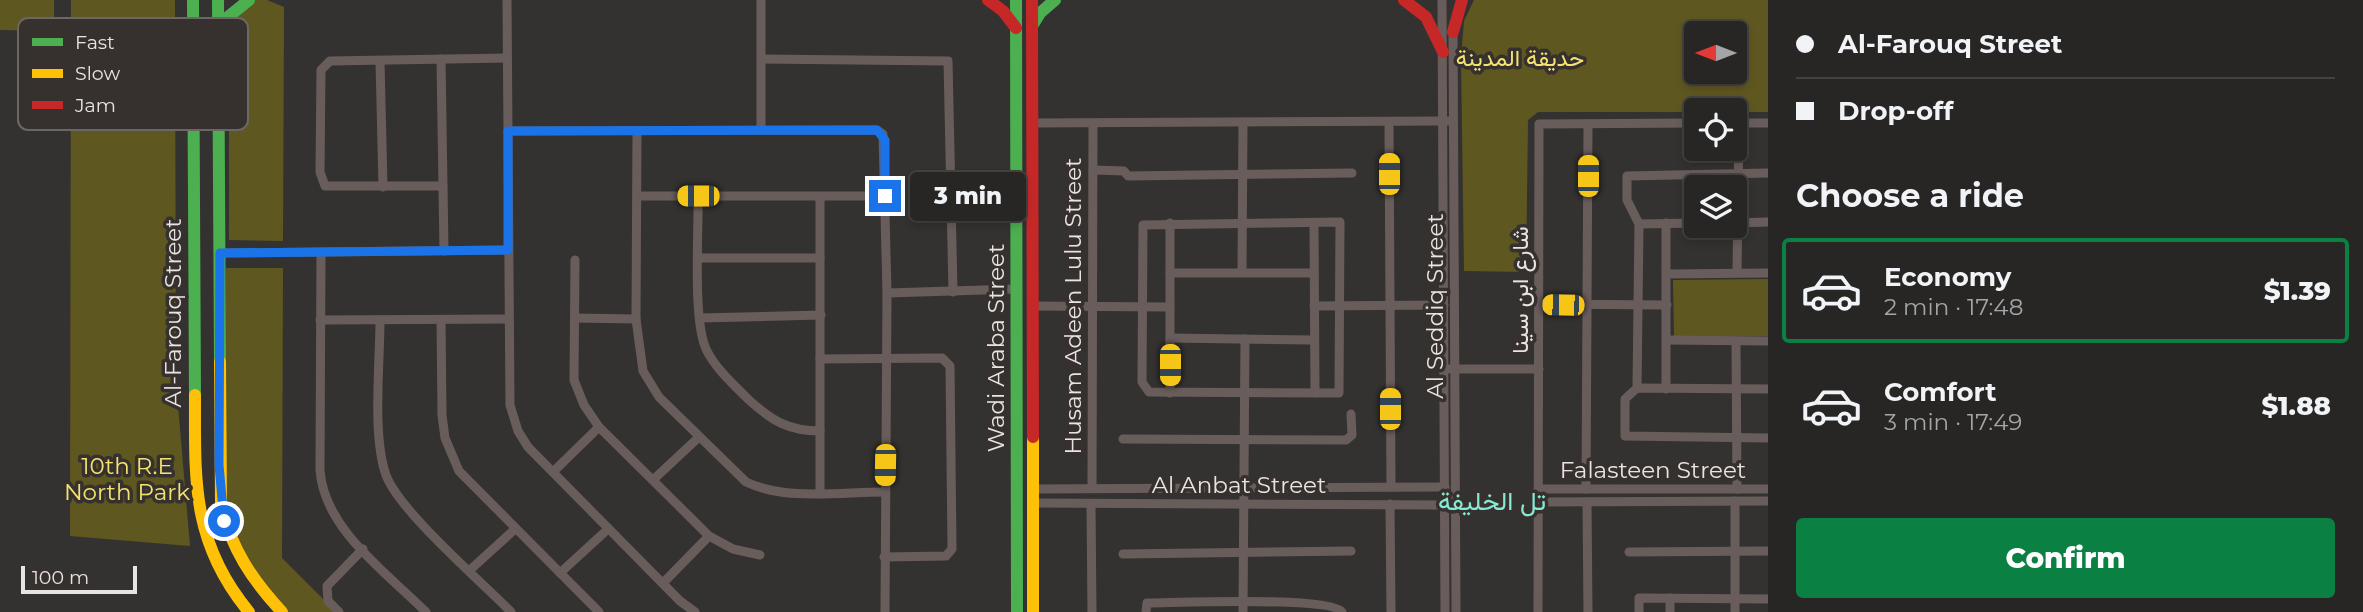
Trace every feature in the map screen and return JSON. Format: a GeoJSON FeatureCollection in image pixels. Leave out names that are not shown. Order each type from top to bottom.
{"type":"FeatureCollection","features":[{"type":"Feature","properties":{"kind":"main road","name":"Al-Farouq Street"},"geometry":{"type":"LineString","coordinates":[[192,0],[192,18]]}},
{"type":"Feature","properties":{"kind":"main road","name":"Al-Farouq Street"},"geometry":{"type":"LineString","coordinates":[[218,0],[218,18]]}},
{"type":"Feature","properties":{"kind":"main road"},"geometry":{"type":"LineString","coordinates":[[227,18],[249,0]]}},
{"type":"Feature","properties":{"kind":"main road"},"geometry":{"type":"LineString","coordinates":[[988,0],[1008,16],[1016,28]]}},
{"type":"Feature","properties":{"kind":"main road","name":"Wadi Araba Street"},"geometry":{"type":"LineString","coordinates":[[1016,0],[1017,612]]}},
{"type":"Feature","properties":{"kind":"main road","name":"Wadi Araba Street"},"geometry":{"type":"LineString","coordinates":[[1032,0],[1033,612]]}},
{"type":"Feature","properties":{"kind":"main road"},"geometry":{"type":"LineString","coordinates":[[1032,26],[1040,13],[1055,0]]}},
{"type":"Feature","properties":{"kind":"main road"},"geometry":{"type":"LineString","coordinates":[[1404,0],[1426,17],[1443,52]]}},
{"type":"Feature","properties":{"kind":"main road"},"geometry":{"type":"LineString","coordinates":[[1453,32],[1462,0]]}},
{"type":"Feature","properties":{"kind":"main road","name":"Al-Farouq Street"},"geometry":{"type":"LineString","coordinates":[[193,130],[195,489],[201,526],[213,561],[248,612]]}},
{"type":"Feature","properties":{"kind":"main road","name":"Al-Farouq Street"},"geometry":{"type":"LineString","coordinates":[[219,130],[221,505],[228,534],[247,574],[282,612]]}},
{"type":"Feature","properties":{"kind":"main road"},"geometry":{"type":"LineString","coordinates":[[1017,371],[1032,370]]}},
{"type":"Feature","properties":{"kind":"street"},"geometry":{"type":"LineString","coordinates":[[508,0],[508,319],[513,418],[528,447],[608,529],[695,612]]}},
{"type":"Feature","properties":{"kind":"street"},"geometry":{"type":"LineString","coordinates":[[761,0],[761,129]]}},
{"type":"Feature","properties":{"kind":"street","name":"Al Seddiq Street"},"geometry":{"type":"LineString","coordinates":[[1443,0],[1445,612]]}},
{"type":"Feature","properties":{"kind":"street","name":"Al Seddiq Street"},"geometry":{"type":"LineString","coordinates":[[1453,0],[1456,612]]}},
{"type":"Feature","properties":{"kind":"street"},"geometry":{"type":"LineString","coordinates":[[443,186],[331,188],[321,180],[321,70],[331,61],[507,58]]}},
{"type":"Feature","properties":{"kind":"street"},"geometry":{"type":"LineString","coordinates":[[441,59],[444,251]]}},
{"type":"Feature","properties":{"kind":"street"},"geometry":{"type":"LineString","coordinates":[[762,59],[948,61],[953,292]]}},
{"type":"Feature","properties":{"kind":"street"},"geometry":{"type":"LineString","coordinates":[[380,61],[383,187]]}},
{"type":"Feature","properties":{"kind":"street"},"geometry":{"type":"LineString","coordinates":[[1032,123],[1454,121]]}},
{"type":"Feature","properties":{"kind":"street"},"geometry":{"type":"LineString","coordinates":[[1242,272],[1243,122]]}},
{"type":"Feature","properties":{"kind":"street"},"geometry":{"type":"LineString","coordinates":[[1389,122],[1391,486]]}},
{"type":"Feature","properties":{"kind":"street","name":"شارع ابن سينا"},"geometry":{"type":"LineString","coordinates":[[1538,612],[1539,124],[1684,123]]}},
{"type":"Feature","properties":{"kind":"street"},"geometry":{"type":"LineString","coordinates":[[1747,123],[1768,123]]}},
{"type":"Feature","properties":{"kind":"street","name":"Husam Adeen Lulu Street"},"geometry":{"type":"LineString","coordinates":[[1092,488],[1093,124]]}},
{"type":"Feature","properties":{"kind":"street"},"geometry":{"type":"LineString","coordinates":[[1586,489],[1588,124]]}},
{"type":"Feature","properties":{"kind":"street"},"geometry":{"type":"LineString","coordinates":[[508,131],[877,130],[885,140],[885,612]]}},
{"type":"Feature","properties":{"kind":"street"},"geometry":{"type":"LineString","coordinates":[[637,131],[636,319],[639,351],[649,382],[659,397],[746,482],[776,492],[884,492]]}},
{"type":"Feature","properties":{"kind":"street"},"geometry":{"type":"LineString","coordinates":[[1093,170],[1124,172],[1128,176],[1352,173]]}},
{"type":"Feature","properties":{"kind":"street"},"geometry":{"type":"LineString","coordinates":[[1747,175],[1768,173]]}},
{"type":"Feature","properties":{"kind":"street"},"geometry":{"type":"LineString","coordinates":[[1637,388],[1639,225],[1627,200],[1627,176],[1684,176]]}},
{"type":"Feature","properties":{"kind":"street"},"geometry":{"type":"LineString","coordinates":[[637,196],[885,196]]}},
{"type":"Feature","properties":{"kind":"street"},"geometry":{"type":"LineString","coordinates":[[698,196],[700,318],[702,336],[712,360],[769,419],[793,429],[820,431]]}},
{"type":"Feature","properties":{"kind":"street"},"geometry":{"type":"LineString","coordinates":[[820,197],[820,492]]}},
{"type":"Feature","properties":{"kind":"street"},"geometry":{"type":"LineString","coordinates":[[1340,222],[1339,393],[1149,392],[1142,382],[1143,225],[1170,223],[1340,222]]}},
{"type":"Feature","properties":{"kind":"street"},"geometry":{"type":"LineString","coordinates":[[1747,223],[1768,222]]}},
{"type":"Feature","properties":{"kind":"street"},"geometry":{"type":"LineString","coordinates":[[1170,223],[1170,393]]}},
{"type":"Feature","properties":{"kind":"street"},"geometry":{"type":"LineString","coordinates":[[1314,223],[1315,393]]}},
{"type":"Feature","properties":{"kind":"street"},"geometry":{"type":"LineString","coordinates":[[1665,223],[1666,389]]}},
{"type":"Feature","properties":{"kind":"street"},"geometry":{"type":"LineString","coordinates":[[1639,225],[1684,223]]}},
{"type":"Feature","properties":{"kind":"street"},"geometry":{"type":"LineString","coordinates":[[1736,238],[1737,273]]}},
{"type":"Feature","properties":{"kind":"street"},"geometry":{"type":"LineString","coordinates":[[220,253],[508,250]]}},
{"type":"Feature","properties":{"kind":"street"},"geometry":{"type":"LineString","coordinates":[[321,252],[321,483],[334,518],[426,612]]}},
{"type":"Feature","properties":{"kind":"street"},"geometry":{"type":"LineString","coordinates":[[699,258],[820,258]]}},
{"type":"Feature","properties":{"kind":"street"},"geometry":{"type":"LineString","coordinates":[[575,260],[575,380],[578,394],[599,426],[709,536],[733,549],[760,555]]}},
{"type":"Feature","properties":{"kind":"street"},"geometry":{"type":"LineString","coordinates":[[1170,273],[1314,273]]}},
{"type":"Feature","properties":{"kind":"street"},"geometry":{"type":"LineString","coordinates":[[1667,274],[1768,273]]}},
{"type":"Feature","properties":{"kind":"street"},"geometry":{"type":"LineString","coordinates":[[887,293],[1016,289]]}},
{"type":"Feature","properties":{"kind":"street"},"geometry":{"type":"LineString","coordinates":[[1539,304],[1667,305]]}},
{"type":"Feature","properties":{"kind":"street"},"geometry":{"type":"LineString","coordinates":[[1314,306],[1444,305]]}},
{"type":"Feature","properties":{"kind":"street"},"geometry":{"type":"LineString","coordinates":[[1032,306],[1171,307]]}},
{"type":"Feature","properties":{"kind":"street"},"geometry":{"type":"LineString","coordinates":[[700,318],[821,315]]}},
{"type":"Feature","properties":{"kind":"street"},"geometry":{"type":"LineString","coordinates":[[575,318],[636,319]]}},
{"type":"Feature","properties":{"kind":"street"},"geometry":{"type":"LineString","coordinates":[[320,320],[508,319]]}},
{"type":"Feature","properties":{"kind":"street"},"geometry":{"type":"LineString","coordinates":[[380,320],[380,442],[386,476],[404,505],[511,612]]}},
{"type":"Feature","properties":{"kind":"street"},"geometry":{"type":"LineString","coordinates":[[442,320],[442,415],[451,456],[470,485],[599,612]]}},
{"type":"Feature","properties":{"kind":"street"},"geometry":{"type":"LineString","coordinates":[[1171,338],[1314,340]]}},
{"type":"Feature","properties":{"kind":"street"},"geometry":{"type":"LineString","coordinates":[[1243,607],[1245,339]]}},
{"type":"Feature","properties":{"kind":"street"},"geometry":{"type":"LineString","coordinates":[[1667,340],[1768,341]]}},
{"type":"Feature","properties":{"kind":"street"},"geometry":{"type":"LineString","coordinates":[[1736,341],[1737,489]]}},
{"type":"Feature","properties":{"kind":"street"},"geometry":{"type":"LineString","coordinates":[[820,359],[942,358],[950,366],[952,549],[946,556],[884,557]]}},
{"type":"Feature","properties":{"kind":"street"},"geometry":{"type":"LineString","coordinates":[[1444,369],[1539,369]]}},
{"type":"Feature","properties":{"kind":"street"},"geometry":{"type":"LineString","coordinates":[[1768,389],[1637,388],[1625,399],[1625,436],[1768,438]]}},
{"type":"Feature","properties":{"kind":"street"},"geometry":{"type":"LineString","coordinates":[[1123,439],[1346,440],[1352,435],[1351,414]]}},
{"type":"Feature","properties":{"kind":"street"},"geometry":{"type":"LineString","coordinates":[[553,472],[599,426]]}},
{"type":"Feature","properties":{"kind":"street"},"geometry":{"type":"LineString","coordinates":[[654,479],[699,437]]}},
{"type":"Feature","properties":{"kind":"street","name":"Al Anbat Street"},"geometry":{"type":"LineString","coordinates":[[1033,489],[1445,487]]}},
{"type":"Feature","properties":{"kind":"street","name":"Falasteen Street"},"geometry":{"type":"LineString","coordinates":[[1538,489],[1768,489]]}},
{"type":"Feature","properties":{"kind":"street"},"geometry":{"type":"LineString","coordinates":[[1735,501],[1735,612]]}},
{"type":"Feature","properties":{"kind":"street","name":"Falasteen Street"},"geometry":{"type":"LineString","coordinates":[[1538,502],[1768,501]]}},
{"type":"Feature","properties":{"kind":"street"},"geometry":{"type":"LineString","coordinates":[[1587,502],[1588,612]]}},
{"type":"Feature","properties":{"kind":"street","name":"Al Anbat Street"},"geometry":{"type":"LineString","coordinates":[[1033,503],[1445,505]]}},
{"type":"Feature","properties":{"kind":"street"},"geometry":{"type":"LineString","coordinates":[[1091,504],[1092,612]]}},
{"type":"Feature","properties":{"kind":"street"},"geometry":{"type":"LineString","coordinates":[[1390,504],[1391,612]]}},
{"type":"Feature","properties":{"kind":"street"},"geometry":{"type":"LineString","coordinates":[[470,570],[515,529]]}},
{"type":"Feature","properties":{"kind":"street"},"geometry":{"type":"LineString","coordinates":[[560,573],[608,529]]}},
{"type":"Feature","properties":{"kind":"street"},"geometry":{"type":"LineString","coordinates":[[663,583],[709,536]]}},
{"type":"Feature","properties":{"kind":"street"},"geometry":{"type":"LineString","coordinates":[[339,612],[328,601],[327,586],[363,549]]}},
{"type":"Feature","properties":{"kind":"street"},"geometry":{"type":"LineString","coordinates":[[1123,554],[1351,551]]}},
{"type":"Feature","properties":{"kind":"street"},"geometry":{"type":"LineString","coordinates":[[1629,552],[1768,551]]}},
{"type":"Feature","properties":{"kind":"street"},"geometry":{"type":"LineString","coordinates":[[1639,612],[1639,598],[1768,599]]}},
{"type":"Feature","properties":{"kind":"street"},"geometry":{"type":"LineString","coordinates":[[1670,598],[1670,612]]}},
{"type":"Feature","properties":{"kind":"street"},"geometry":{"type":"LineString","coordinates":[[1146,612],[1147,603],[1177,608],[1314,608],[1332,605],[1342,612]]}},
{"type":"Feature","properties":{"kind":"green space"},"geometry":{"type":"Polygon","coordinates":[[[0,0],[54,0],[54,18],[18,18],[18,30],[0,30],[0,0]]]}},
{"type":"Feature","properties":{"kind":"green space","name":"10th R.E North Park"},"geometry":{"type":"Polygon","coordinates":[[[71,0],[175,0],[175,18],[71,18],[71,0]]]}},
{"type":"Feature","properties":{"kind":"green space"},"geometry":{"type":"Polygon","coordinates":[[[253,0],[267,0],[284,7],[283,241],[229,240],[229,130],[248,130],[248,18],[237,18],[253,0]]]}},
{"type":"Feature","properties":{"kind":"green space","name":"حديقة المدينة"},"geometry":{"type":"Polygon","coordinates":[[[1474,0],[1768,0],[1768,112],[1747,112],[1747,98],[1684,98],[1684,112],[1538,112],[1528,120],[1526,272],[1464,271],[1461,56],[1464,21],[1474,0]]]}},
{"type":"Feature","properties":{"kind":"green space","name":"10th R.E North Park"},"geometry":{"type":"Polygon","coordinates":[[[71,130],[175,130],[176,382],[190,546],[70,536],[71,130]]]}},
{"type":"Feature","properties":{"kind":"green space"},"geometry":{"type":"Polygon","coordinates":[[[226,268],[283,268],[282,558],[336,612],[285,612],[247,574],[226,502],[226,268]]]}},
{"type":"Feature","properties":{"kind":"green space"},"geometry":{"type":"Polygon","coordinates":[[[1768,279],[1768,336],[1674,336],[1673,280],[1768,279]]]}},
{"type":"Feature","properties":{"kind":"traffic: fast"},"geometry":{"type":"LineString","coordinates":[[193,0],[193,18]]}},
{"type":"Feature","properties":{"kind":"traffic: fast"},"geometry":{"type":"LineString","coordinates":[[218,0],[218,18]]}},
{"type":"Feature","properties":{"kind":"traffic: fast"},"geometry":{"type":"LineString","coordinates":[[227,18],[249,0]]}},
{"type":"Feature","properties":{"kind":"traffic: fast"},"geometry":{"type":"LineString","coordinates":[[1016,0],[1017,612]]}},
{"type":"Feature","properties":{"kind":"traffic: fast"},"geometry":{"type":"LineString","coordinates":[[1032,26],[1040,13],[1055,0]]}},
{"type":"Feature","properties":{"kind":"traffic: fast"},"geometry":{"type":"LineString","coordinates":[[194,130],[195,395]]}},
{"type":"Feature","properties":{"kind":"traffic: fast"},"geometry":{"type":"LineString","coordinates":[[219,130],[220,362]]}},
{"type":"Feature","properties":{"kind":"traffic: slow"},"geometry":{"type":"LineString","coordinates":[[220,362],[221,505],[225,521],[244,563],[282,612]]}},
{"type":"Feature","properties":{"kind":"traffic: slow"},"geometry":{"type":"LineString","coordinates":[[195,395],[197,483],[206,535],[216,561],[249,612]]}},
{"type":"Feature","properties":{"kind":"traffic: slow"},"geometry":{"type":"LineString","coordinates":[[1033,437],[1033,612]]}},
{"type":"Feature","properties":{"kind":"traffic: jam"},"geometry":{"type":"LineString","coordinates":[[988,0],[1003,11],[1016,28]]}},
{"type":"Feature","properties":{"kind":"traffic: jam"},"geometry":{"type":"LineString","coordinates":[[1032,0],[1033,437]]}},
{"type":"Feature","properties":{"kind":"traffic: jam"},"geometry":{"type":"LineString","coordinates":[[1404,0],[1426,17],[1443,52]]}},
{"type":"Feature","properties":{"kind":"traffic: jam"},"geometry":{"type":"LineString","coordinates":[[1453,32],[1462,0]]}},
{"type":"Feature","properties":{"kind":"district","name":"تل الخليفة"},"geometry":{"type":"Point","coordinates":[1492,501]}},
{"type":"Feature","properties":{"kind":"route"},"geometry":{"type":"LineString","coordinates":[[224,521],[219,465],[220,253],[508,250],[508,131],[877,130],[883,134],[885,140],[885,196]]}}]}
